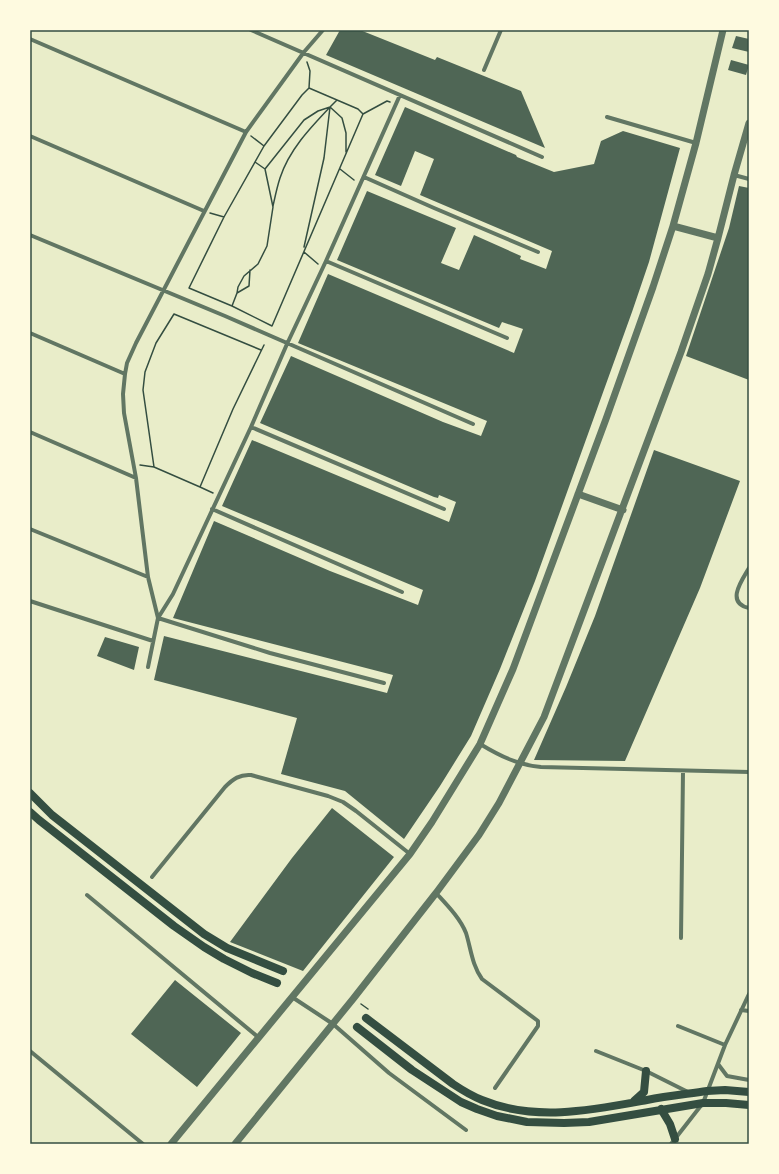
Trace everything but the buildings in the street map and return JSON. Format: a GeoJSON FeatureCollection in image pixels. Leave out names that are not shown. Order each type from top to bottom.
{"type":"FeatureCollection","features":[{"type":"Feature","properties":{"kind":"main road"},"geometry":{"type":"LineString","coordinates":[[30,793],[52,815],[204,934],[227,948],[284,971]]}},
{"type":"Feature","properties":{"kind":"main road"},"geometry":{"type":"LineString","coordinates":[[30,812],[38,820],[174,926],[204,947],[252,973],[277,983]]}},
{"type":"Feature","properties":{"kind":"main road"},"geometry":{"type":"LineString","coordinates":[[369,1015],[453,1084],[482,1100],[500,1106],[528,1112],[563,1113],[595,1110],[707,1091],[725,1090],[749,1092]]}},
{"type":"Feature","properties":{"kind":"main road"},"geometry":{"type":"LineString","coordinates":[[357,1027],[412,1070],[461,1102],[496,1116],[527,1122],[589,1122],[703,1102],[749,1105]]}},
{"type":"Feature","properties":{"kind":"main road"},"geometry":{"type":"LineString","coordinates":[[630,1104],[644,1092],[646,1071]]}},
{"type":"Feature","properties":{"kind":"main road"},"geometry":{"type":"LineString","coordinates":[[661,1109],[670,1124],[673,1141]]}},
{"type":"Feature","properties":{"kind":"street"},"geometry":{"type":"LineString","coordinates":[[251,30],[542,157]]}},
{"type":"Feature","properties":{"kind":"street"},"geometry":{"type":"LineString","coordinates":[[158,618],[148,577],[136,478],[124,413],[123,394],[127,363],[204,210],[246,132],[304,52],[323,30]]}},
{"type":"Feature","properties":{"kind":"street"},"geometry":{"type":"LineString","coordinates":[[484,70],[501,30]]}},
{"type":"Feature","properties":{"kind":"street"},"geometry":{"type":"LineString","coordinates":[[171,1144],[410,854],[432,822],[480,744],[513,669],[653,287],[673,226],[696,143],[723,30]]}},
{"type":"Feature","properties":{"kind":"street"},"geometry":{"type":"LineString","coordinates":[[30,39],[246,132]]}},
{"type":"Feature","properties":{"kind":"street"},"geometry":{"type":"LineString","coordinates":[[148,667],[158,618],[173,594],[251,427],[400,95]]}},
{"type":"Feature","properties":{"kind":"street"},"geometry":{"type":"LineString","coordinates":[[607,117],[696,143]]}},
{"type":"Feature","properties":{"kind":"street"},"geometry":{"type":"LineString","coordinates":[[235,1144],[333,1024],[436,893],[479,835],[499,803],[544,717],[684,345],[708,274],[749,122]]}},
{"type":"Feature","properties":{"kind":"street"},"geometry":{"type":"LineString","coordinates":[[30,136],[204,210]]}},
{"type":"Feature","properties":{"kind":"street"},"geometry":{"type":"LineString","coordinates":[[734,175],[749,179]]}},
{"type":"Feature","properties":{"kind":"street"},"geometry":{"type":"LineString","coordinates":[[364,177],[538,252]]}},
{"type":"Feature","properties":{"kind":"street"},"geometry":{"type":"LineString","coordinates":[[673,226],[718,238]]}},
{"type":"Feature","properties":{"kind":"street"},"geometry":{"type":"LineString","coordinates":[[30,234],[473,424]]}},
{"type":"Feature","properties":{"kind":"street"},"geometry":{"type":"LineString","coordinates":[[326,261],[507,338]]}},
{"type":"Feature","properties":{"kind":"street"},"geometry":{"type":"LineString","coordinates":[[30,334],[125,374]]}},
{"type":"Feature","properties":{"kind":"street"},"geometry":{"type":"LineString","coordinates":[[251,427],[444,509]]}},
{"type":"Feature","properties":{"kind":"street"},"geometry":{"type":"LineString","coordinates":[[30,432],[136,478]]}},
{"type":"Feature","properties":{"kind":"street"},"geometry":{"type":"LineString","coordinates":[[578,494],[623,510]]}},
{"type":"Feature","properties":{"kind":"street"},"geometry":{"type":"LineString","coordinates":[[212,509],[402,592]]}},
{"type":"Feature","properties":{"kind":"street"},"geometry":{"type":"LineString","coordinates":[[30,529],[148,577]]}},
{"type":"Feature","properties":{"kind":"street"},"geometry":{"type":"LineString","coordinates":[[749,568],[738,586],[737,599],[742,606],[749,608]]}},
{"type":"Feature","properties":{"kind":"street"},"geometry":{"type":"LineString","coordinates":[[30,601],[153,641]]}},
{"type":"Feature","properties":{"kind":"street"},"geometry":{"type":"LineString","coordinates":[[158,618],[270,653],[384,683]]}},
{"type":"Feature","properties":{"kind":"street"},"geometry":{"type":"LineString","coordinates":[[480,744],[498,755],[519,764],[530,766],[556,768],[749,772]]}},
{"type":"Feature","properties":{"kind":"street"},"geometry":{"type":"LineString","coordinates":[[681,938],[683,771]]}},
{"type":"Feature","properties":{"kind":"street"},"geometry":{"type":"LineString","coordinates":[[152,877],[225,787],[236,777],[244,774],[328,796],[343,802],[410,854]]}},
{"type":"Feature","properties":{"kind":"street"},"geometry":{"type":"LineString","coordinates":[[436,893],[459,920],[465,933],[476,972],[482,979],[536,1019],[538,1023],[495,1088]]}},
{"type":"Feature","properties":{"kind":"street"},"geometry":{"type":"LineString","coordinates":[[86,895],[258,1037]]}},
{"type":"Feature","properties":{"kind":"street"},"geometry":{"type":"LineString","coordinates":[[673,1141],[703,1102],[749,994]]}},
{"type":"Feature","properties":{"kind":"street"},"geometry":{"type":"LineString","coordinates":[[292,996],[333,1024],[389,1073],[466,1130]]}},
{"type":"Feature","properties":{"kind":"street"},"geometry":{"type":"LineString","coordinates":[[741,1010],[749,1011]]}},
{"type":"Feature","properties":{"kind":"street"},"geometry":{"type":"LineString","coordinates":[[678,1026],[726,1045]]}},
{"type":"Feature","properties":{"kind":"street"},"geometry":{"type":"LineString","coordinates":[[30,1051],[143,1144]]}},
{"type":"Feature","properties":{"kind":"street"},"geometry":{"type":"LineString","coordinates":[[596,1051],[646,1071],[690,1093]]}},
{"type":"Feature","properties":{"kind":"street"},"geometry":{"type":"LineString","coordinates":[[718,1064],[727,1076],[749,1080]]}},
{"type":"Feature","properties":{"kind":"path"},"geometry":{"type":"LineString","coordinates":[[304,52],[310,71],[309,88],[302,95],[264,146],[224,217],[189,288],[232,306],[272,326],[363,114],[387,101],[396,105]]}},
{"type":"Feature","properties":{"kind":"path"},"geometry":{"type":"LineString","coordinates":[[309,88],[358,109],[363,114]]}},
{"type":"Feature","properties":{"kind":"path"},"geometry":{"type":"LineString","coordinates":[[232,306],[238,287],[244,276],[258,264],[267,246],[273,207],[280,178],[294,149],[307,132],[337,100]]}},
{"type":"Feature","properties":{"kind":"path"},"geometry":{"type":"LineString","coordinates":[[330,107],[342,118],[346,132],[346,152]]}},
{"type":"Feature","properties":{"kind":"path"},"geometry":{"type":"LineString","coordinates":[[265,169],[304,120],[318,111],[330,107]]}},
{"type":"Feature","properties":{"kind":"path"},"geometry":{"type":"LineString","coordinates":[[303,252],[324,158],[330,107]]}},
{"type":"Feature","properties":{"kind":"path"},"geometry":{"type":"LineString","coordinates":[[246,132],[264,146]]}},
{"type":"Feature","properties":{"kind":"path"},"geometry":{"type":"LineString","coordinates":[[255,162],[265,169],[273,207]]}},
{"type":"Feature","properties":{"kind":"path"},"geometry":{"type":"LineString","coordinates":[[340,168],[360,185]]}},
{"type":"Feature","properties":{"kind":"path"},"geometry":{"type":"LineString","coordinates":[[204,210],[224,217]]}},
{"type":"Feature","properties":{"kind":"path"},"geometry":{"type":"LineString","coordinates":[[303,252],[323,268]]}},
{"type":"Feature","properties":{"kind":"path"},"geometry":{"type":"LineString","coordinates":[[237,293],[249,286],[250,270]]}},
{"type":"Feature","properties":{"kind":"path"},"geometry":{"type":"LineString","coordinates":[[154,467],[143,390],[145,372],[156,343],[174,314],[261,350]]}},
{"type":"Feature","properties":{"kind":"path"},"geometry":{"type":"LineString","coordinates":[[200,486],[264,344]]}},
{"type":"Feature","properties":{"kind":"path"},"geometry":{"type":"LineString","coordinates":[[133,464],[154,467],[200,486],[219,496]]}},
{"type":"Feature","properties":{"kind":"path"},"geometry":{"type":"LineString","coordinates":[[361,1004],[369,1015]]}}]}
